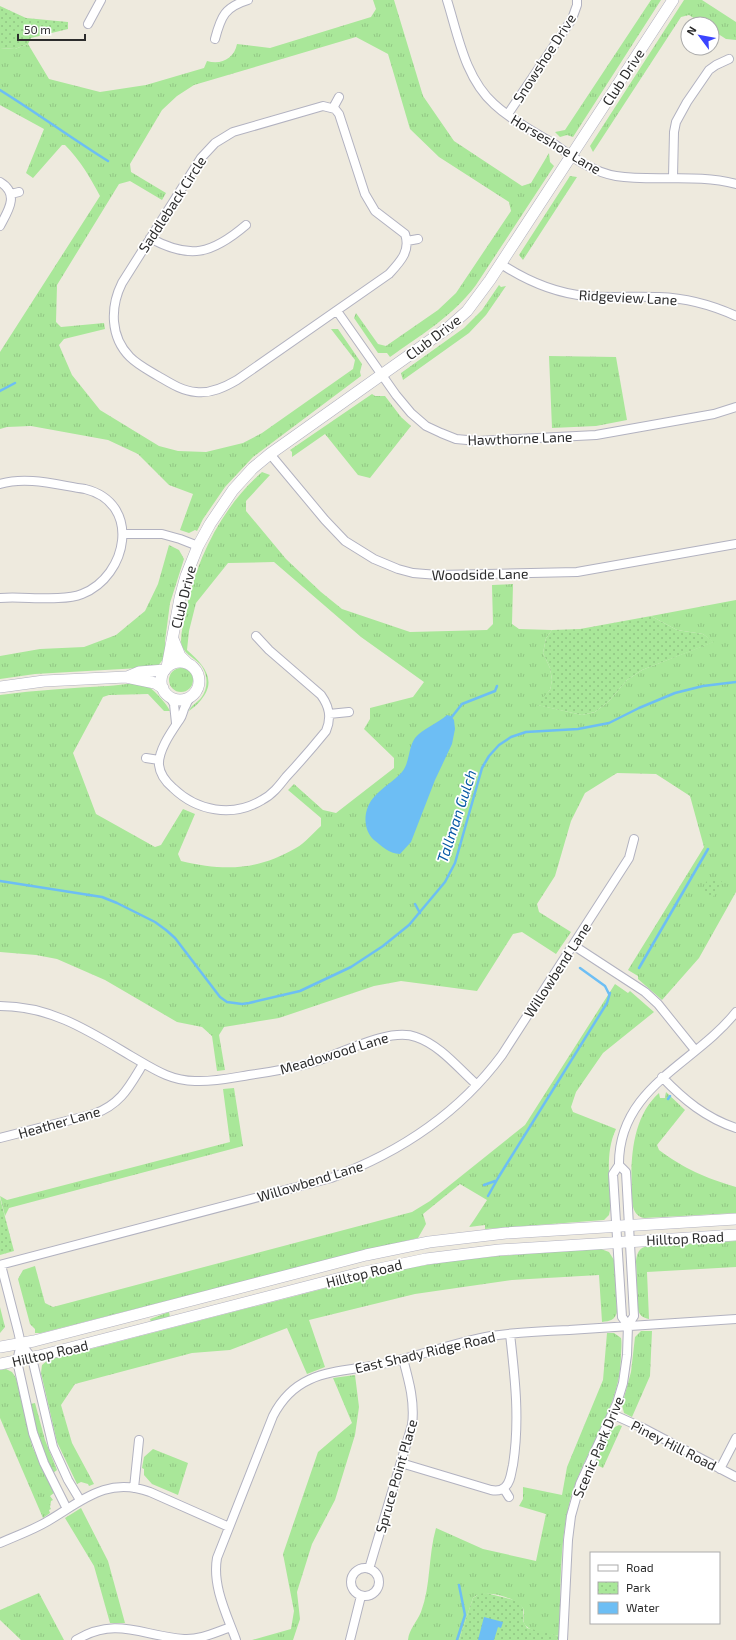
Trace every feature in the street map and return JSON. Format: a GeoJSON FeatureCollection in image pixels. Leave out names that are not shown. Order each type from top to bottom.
{"type":"FeatureCollection","features":[{"type":"Feature","properties":{"kind":"main road","name":"Club Drive"},"geometry":{"type":"LineString","coordinates":[[166,669],[186,576],[198,546],[210,524],[233,490],[253,468],[270,454],[437,336],[463,315],[476,300],[501,264],[673,0]]}},
{"type":"Feature","properties":{"kind":"main road","name":"Club Drive"},"geometry":{"type":"LineString","coordinates":[[173,639],[180,656],[187,663]]}},
{"type":"Feature","properties":{"kind":"main road"},"geometry":{"type":"LineString","coordinates":[[0,687],[44,681],[126,677],[155,683],[176,699],[183,699],[192,695],[197,688],[198,676],[194,668],[187,663],[176,662],[166,669],[133,673],[126,677]]}},
{"type":"Feature","properties":{"kind":"main road"},"geometry":{"type":"LineString","coordinates":[[166,669],[162,679],[166,692]]}},
{"type":"Feature","properties":{"kind":"main road","name":"Hilltop Road"},"geometry":{"type":"LineString","coordinates":[[0,1347],[21,1344],[411,1245],[480,1235],[736,1219]]}},
{"type":"Feature","properties":{"kind":"main road","name":"Hilltop Road"},"geometry":{"type":"LineString","coordinates":[[0,1364],[32,1358],[360,1273],[412,1262],[479,1251],[736,1235]]}},
{"type":"Feature","properties":{"kind":"street"},"geometry":{"type":"LineString","coordinates":[[88,24],[101,0]]}},
{"type":"Feature","properties":{"kind":"street"},"geometry":{"type":"LineString","coordinates":[[215,39],[219,22],[224,14],[235,5],[248,0]]}},
{"type":"Feature","properties":{"kind":"street","name":"Horseshoe Lane"},"geometry":{"type":"LineString","coordinates":[[448,0],[466,61],[474,78],[489,100],[571,156],[595,170],[614,175],[636,178],[708,178],[736,184]]}},
{"type":"Feature","properties":{"kind":"street","name":"Snowshoe Drive"},"geometry":{"type":"LineString","coordinates":[[508,114],[572,19],[579,0]]}},
{"type":"Feature","properties":{"kind":"street"},"geometry":{"type":"LineString","coordinates":[[673,177],[674,132],[679,117],[704,77],[716,65],[729,59]]}},
{"type":"Feature","properties":{"kind":"street"},"geometry":{"type":"LineString","coordinates":[[339,97],[333,108],[341,117],[361,184],[369,203],[375,211],[405,234],[407,241],[418,239]]}},
{"type":"Feature","properties":{"kind":"street","name":"Saddleback Circle"},"geometry":{"type":"LineString","coordinates":[[333,108],[323,106],[311,108],[233,132],[215,143],[207,150],[194,167],[119,289],[114,311],[115,329],[122,347],[139,364],[180,388],[201,392],[213,391],[237,380],[389,274],[403,258],[407,250],[407,241]]}},
{"type":"Feature","properties":{"kind":"street"},"geometry":{"type":"LineString","coordinates":[[0,182],[8,188],[11,194],[10,205],[0,226]]}},
{"type":"Feature","properties":{"kind":"street"},"geometry":{"type":"LineString","coordinates":[[11,194],[20,192]]}},
{"type":"Feature","properties":{"kind":"street"},"geometry":{"type":"LineString","coordinates":[[150,238],[176,250],[194,252],[212,247],[224,241],[246,225]]}},
{"type":"Feature","properties":{"kind":"street","name":"Ridgeview Lane"},"geometry":{"type":"LineString","coordinates":[[501,264],[533,282],[566,293],[595,297],[657,297],[684,299],[736,316]]}},
{"type":"Feature","properties":{"kind":"street","name":"Hawthorne Lane"},"geometry":{"type":"LineString","coordinates":[[337,311],[403,404],[418,420],[445,435],[470,441],[596,435],[714,414],[736,407]]}},
{"type":"Feature","properties":{"kind":"street","name":"Woodside Lane"},"geometry":{"type":"LineString","coordinates":[[270,454],[325,520],[346,541],[374,559],[398,569],[413,573],[438,575],[577,572],[736,544]]}},
{"type":"Feature","properties":{"kind":"street"},"geometry":{"type":"LineString","coordinates":[[0,484],[26,481],[90,490],[101,495],[113,504],[118,515],[123,534],[120,551],[113,568],[104,580],[86,593],[68,598],[0,598]]}},
{"type":"Feature","properties":{"kind":"street"},"geometry":{"type":"LineString","coordinates":[[123,534],[162,534],[198,546]]}},
{"type":"Feature","properties":{"kind":"street"},"geometry":{"type":"LineString","coordinates":[[192,695],[181,718],[176,723],[162,750],[159,760],[160,770],[164,779],[178,793],[190,802],[206,808],[232,810],[246,807],[262,800],[276,789],[326,731],[330,714],[327,703],[321,695],[269,650],[256,636]]}},
{"type":"Feature","properties":{"kind":"street"},"geometry":{"type":"LineString","coordinates":[[166,692],[174,704],[176,723]]}},
{"type":"Feature","properties":{"kind":"street"},"geometry":{"type":"LineString","coordinates":[[330,714],[349,712]]}},
{"type":"Feature","properties":{"kind":"street"},"geometry":{"type":"LineString","coordinates":[[146,758],[159,760]]}},
{"type":"Feature","properties":{"kind":"street","name":"Willowbend Lane"},"geometry":{"type":"LineString","coordinates":[[1,1265],[318,1182],[344,1173],[382,1156],[424,1131],[458,1104],[496,1064],[629,858],[634,839]]}},
{"type":"Feature","properties":{"kind":"street"},"geometry":{"type":"LineString","coordinates":[[573,945],[650,996],[695,1050]]}},
{"type":"Feature","properties":{"kind":"street","name":"Meadowood Lane"},"geometry":{"type":"LineString","coordinates":[[0,1006],[32,1009],[65,1019],[143,1064],[167,1076],[183,1080],[204,1082],[221,1080],[299,1066],[315,1062],[383,1037],[403,1035],[414,1036],[435,1046],[477,1085]]}},
{"type":"Feature","properties":{"kind":"street"},"geometry":{"type":"LineString","coordinates":[[619,1165],[623,1138],[632,1116],[644,1096],[662,1077],[722,1028],[736,1012]]}},
{"type":"Feature","properties":{"kind":"street","name":"Heather Lane"},"geometry":{"type":"LineString","coordinates":[[0,1138],[105,1110],[123,1096],[143,1064]]}},
{"type":"Feature","properties":{"kind":"street"},"geometry":{"type":"LineString","coordinates":[[662,1077],[683,1098],[699,1110],[718,1122],[736,1128]]}},
{"type":"Feature","properties":{"kind":"street","name":"Scenic Park Drive"},"geometry":{"type":"LineString","coordinates":[[564,1640],[568,1540],[572,1512],[582,1480],[620,1396],[625,1377],[628,1325],[634,1316],[626,1172],[619,1165],[613,1174],[622,1317],[628,1325]]}},
{"type":"Feature","properties":{"kind":"street"},"geometry":{"type":"LineString","coordinates":[[1,1265],[21,1344],[32,1358],[52,1444],[68,1480],[80,1500]]}},
{"type":"Feature","properties":{"kind":"street","name":"East Shady Ridge Road"},"geometry":{"type":"LineString","coordinates":[[236,1640],[219,1590],[216,1574],[218,1555],[271,1419],[278,1406],[287,1395],[306,1381],[322,1374],[373,1366],[461,1342],[510,1334],[736,1319]]}},
{"type":"Feature","properties":{"kind":"street"},"geometry":{"type":"LineString","coordinates":[[401,1463],[491,1490],[497,1491],[504,1489],[508,1485],[517,1425],[516,1390],[510,1334]]}},
{"type":"Feature","properties":{"kind":"street"},"geometry":{"type":"LineString","coordinates":[[21,1344],[17,1361],[35,1442],[44,1464],[67,1509]]}},
{"type":"Feature","properties":{"kind":"street","name":"Spruce Point Place"},"geometry":{"type":"LineString","coordinates":[[369,1569],[412,1428],[414,1411],[411,1390],[403,1359]]}},
{"type":"Feature","properties":{"kind":"street","name":"Piney Hill Road"},"geometry":{"type":"LineString","coordinates":[[612,1414],[641,1427],[736,1477]]}},
{"type":"Feature","properties":{"kind":"street"},"geometry":{"type":"LineString","coordinates":[[720,1469],[736,1438]]}},
{"type":"Feature","properties":{"kind":"street"},"geometry":{"type":"LineString","coordinates":[[134,1488],[139,1440]]}},
{"type":"Feature","properties":{"kind":"street"},"geometry":{"type":"LineString","coordinates":[[0,1543],[41,1525],[80,1500],[108,1488],[134,1488],[154,1493],[229,1527]]}},
{"type":"Feature","properties":{"kind":"street"},"geometry":{"type":"LineString","coordinates":[[504,1489],[509,1497]]}},
{"type":"Feature","properties":{"kind":"street"},"geometry":{"type":"LineString","coordinates":[[369,1569],[377,1575],[379,1585],[377,1590],[371,1595],[361,1596],[353,1589],[352,1578],[358,1570],[369,1569]]}},
{"type":"Feature","properties":{"kind":"street"},"geometry":{"type":"LineString","coordinates":[[350,1640],[361,1596]]}},
{"type":"Feature","properties":{"kind":"street"},"geometry":{"type":"LineString","coordinates":[[76,1640],[93,1632],[109,1628],[121,1628],[185,1639],[199,1637],[231,1627]]}},
{"type":"Feature","properties":{"kind":"green space"},"geometry":{"type":"Polygon","coordinates":[[[373,0],[394,0],[423,96],[454,141],[522,186],[531,183],[549,153],[550,162],[554,166],[476,285],[467,296],[447,316],[390,357],[387,353],[378,353],[354,318],[356,313],[378,344],[386,346],[438,310],[456,293],[511,211],[509,202],[439,157],[410,129],[388,54],[356,37],[194,85],[177,96],[162,110],[130,164],[131,172],[166,193],[162,200],[130,181],[119,184],[57,285],[56,322],[61,327],[104,323],[105,329],[64,339],[59,345],[72,375],[100,410],[159,446],[178,451],[206,452],[243,443],[262,433],[353,369],[355,360],[331,329],[338,329],[362,364],[360,372],[361,376],[253,457],[225,487],[203,519],[197,531],[195,530],[189,533],[180,530],[193,494],[169,485],[138,454],[108,440],[31,426],[7,427],[0,429],[0,352],[100,196],[84,169],[65,145],[62,145],[33,178],[26,173],[44,129],[0,105],[0,48],[15,49],[28,44],[49,79],[100,92],[146,85],[204,68],[207,61],[217,62],[226,60],[233,54],[237,44],[270,48],[371,17],[376,9],[373,0]]]}},
{"type":"Feature","properties":{"kind":"green space"},"geometry":{"type":"Polygon","coordinates":[[[651,0],[661,0],[573,137],[567,135],[560,137],[555,132],[565,130],[651,0]]]}},
{"type":"Feature","properties":{"kind":"green space"},"geometry":{"type":"Polygon","coordinates":[[[684,0],[702,0],[736,22],[736,40],[726,39],[720,35],[720,16],[680,16],[680,19],[593,152],[590,146],[684,0]]]}},
{"type":"Feature","properties":{"kind":"green space"},"geometry":{"type":"Polygon","coordinates":[[[0,6],[26,18],[68,22],[68,29],[31,38],[28,44],[15,49],[0,48],[0,6]]]}},
{"type":"Feature","properties":{"kind":"green space"},"geometry":{"type":"Polygon","coordinates":[[[570,176],[577,177],[523,260],[519,255],[570,176]]]}},
{"type":"Feature","properties":{"kind":"green space"},"geometry":{"type":"Polygon","coordinates":[[[499,285],[501,287],[506,286],[486,315],[469,333],[403,380],[401,373],[464,328],[482,310],[499,285]]]}},
{"type":"Feature","properties":{"kind":"green space"},"geometry":{"type":"Polygon","coordinates":[[[549,356],[616,357],[627,420],[596,426],[552,428],[549,356]]]}},
{"type":"Feature","properties":{"kind":"green space"},"geometry":{"type":"Polygon","coordinates":[[[372,394],[375,396],[385,396],[401,417],[411,426],[370,478],[358,475],[325,434],[292,457],[292,452],[290,450],[372,394]]]}},
{"type":"Feature","properties":{"kind":"green space"},"geometry":{"type":"Polygon","coordinates":[[[262,472],[270,475],[246,501],[246,511],[286,559],[321,592],[342,609],[410,632],[487,630],[493,624],[492,585],[513,584],[512,624],[519,629],[552,630],[546,638],[543,653],[550,668],[552,680],[550,690],[538,705],[582,715],[595,712],[609,701],[627,680],[642,670],[713,642],[703,634],[677,630],[651,616],[736,600],[736,892],[699,958],[662,1000],[638,979],[638,976],[628,970],[704,847],[690,796],[656,774],[617,773],[585,793],[571,821],[555,876],[537,904],[539,912],[571,932],[556,954],[522,932],[513,934],[477,991],[401,981],[374,986],[279,1018],[224,1027],[219,1035],[225,1070],[217,1071],[212,1036],[202,1027],[177,1022],[105,980],[57,959],[36,955],[0,952],[0,695],[40,690],[131,684],[148,686],[155,692],[163,700],[170,711],[164,711],[148,694],[109,695],[103,697],[73,753],[96,814],[155,847],[161,845],[183,809],[195,814],[178,854],[181,861],[197,864],[240,867],[253,865],[281,856],[303,843],[321,826],[321,818],[288,790],[294,784],[323,810],[336,813],[394,768],[394,758],[364,729],[370,719],[370,708],[413,697],[424,682],[361,637],[274,562],[228,563],[196,603],[189,631],[187,650],[203,667],[208,679],[208,686],[206,693],[201,700],[189,711],[204,694],[206,685],[206,676],[203,668],[185,651],[181,641],[190,592],[196,572],[213,535],[223,518],[235,501],[262,472]]]}},
{"type":"Feature","properties":{"kind":"green space"},"geometry":{"type":"Polygon","coordinates":[[[169,545],[179,550],[184,559],[170,603],[165,641],[165,657],[157,667],[35,674],[0,679],[0,656],[40,649],[84,647],[116,635],[145,611],[158,584],[169,545]]]}},
{"type":"Feature","properties":{"kind":"green space"},"geometry":{"type":"Polygon","coordinates":[[[651,616],[677,630],[703,634],[714,642],[642,670],[627,680],[609,701],[595,712],[582,715],[537,705],[550,690],[552,680],[550,668],[543,653],[546,638],[552,630],[580,629],[651,616]]]}},
{"type":"Feature","properties":{"kind":"green space"},"geometry":{"type":"Polygon","coordinates":[[[181,668],[190,671],[193,680],[190,689],[181,692],[172,689],[169,680],[172,671],[181,668]]]}},
{"type":"Feature","properties":{"kind":"green space"},"geometry":{"type":"Polygon","coordinates":[[[714,878],[722,881],[711,900],[705,894],[704,886],[707,881],[714,878]]]}},
{"type":"Feature","properties":{"kind":"green space"},"geometry":{"type":"Polygon","coordinates":[[[615,984],[628,993],[630,991],[654,1012],[603,1053],[576,1092],[571,1107],[573,1112],[616,1129],[612,1139],[609,1159],[610,1210],[609,1215],[604,1220],[485,1229],[485,1225],[469,1227],[487,1200],[460,1184],[423,1214],[426,1224],[418,1238],[41,1333],[35,1333],[35,1329],[30,1324],[18,1279],[23,1270],[35,1266],[45,1303],[53,1307],[412,1212],[430,1201],[525,1125],[615,984]]]}},
{"type":"Feature","properties":{"kind":"green space"},"geometry":{"type":"Polygon","coordinates":[[[234,1088],[243,1146],[9,1208],[5,1216],[0,1196],[7,1200],[230,1142],[223,1089],[234,1088]]]}},
{"type":"Feature","properties":{"kind":"green space"},"geometry":{"type":"Polygon","coordinates":[[[666,1092],[685,1110],[657,1145],[659,1150],[678,1163],[696,1172],[736,1187],[736,1213],[644,1218],[634,1211],[632,1203],[632,1165],[635,1138],[644,1113],[650,1102],[659,1093],[660,1098],[665,1098],[666,1092]]]}},
{"type":"Feature","properties":{"kind":"green space"},"geometry":{"type":"Polygon","coordinates":[[[0,1198],[14,1251],[0,1255],[0,1198]]]}},
{"type":"Feature","properties":{"kind":"green space"},"geometry":{"type":"Polygon","coordinates":[[[736,1241],[736,1267],[647,1272],[649,1319],[640,1315],[638,1309],[636,1261],[638,1253],[642,1248],[647,1246],[736,1241]]]}},
{"type":"Feature","properties":{"kind":"green space"},"geometry":{"type":"Polygon","coordinates":[[[601,1249],[609,1252],[614,1260],[617,1312],[615,1317],[610,1321],[602,1322],[599,1275],[512,1280],[415,1294],[309,1320],[325,1367],[307,1374],[287,1328],[230,1350],[192,1353],[75,1384],[61,1405],[72,1443],[94,1484],[89,1486],[88,1484],[81,1482],[77,1484],[57,1442],[41,1373],[42,1365],[48,1360],[407,1268],[490,1257],[601,1249]]]}},
{"type":"Feature","properties":{"kind":"green space"},"geometry":{"type":"Polygon","coordinates":[[[0,1307],[5,1327],[0,1333],[0,1307]]]}},
{"type":"Feature","properties":{"kind":"green space"},"geometry":{"type":"Polygon","coordinates":[[[169,1312],[170,1317],[151,1322],[150,1319],[169,1312]]]}},
{"type":"Feature","properties":{"kind":"green space"},"geometry":{"type":"Polygon","coordinates":[[[641,1331],[652,1331],[650,1376],[632,1417],[624,1413],[622,1405],[631,1372],[635,1337],[641,1331]]]}},
{"type":"Feature","properties":{"kind":"green space"},"geometry":{"type":"Polygon","coordinates":[[[607,1333],[614,1333],[621,1338],[619,1377],[607,1414],[582,1468],[569,1505],[562,1553],[559,1636],[529,1629],[523,1621],[523,1608],[514,1600],[499,1595],[484,1594],[473,1598],[459,1640],[408,1640],[410,1632],[421,1612],[424,1602],[433,1539],[436,1528],[483,1549],[536,1561],[546,1514],[519,1506],[523,1499],[523,1487],[562,1495],[567,1467],[603,1380],[607,1333]]]}},
{"type":"Feature","properties":{"kind":"green space"},"geometry":{"type":"Polygon","coordinates":[[[6,1369],[12,1372],[16,1378],[32,1446],[54,1493],[50,1496],[53,1500],[51,1501],[51,1509],[49,1510],[50,1513],[43,1518],[0,1418],[0,1370],[6,1369]]]}},
{"type":"Feature","properties":{"kind":"green space"},"geometry":{"type":"Polygon","coordinates":[[[355,1375],[359,1407],[355,1435],[335,1500],[312,1544],[297,1592],[300,1619],[293,1640],[252,1640],[291,1629],[294,1611],[283,1554],[318,1452],[352,1423],[333,1378],[355,1375]]]}},
{"type":"Feature","properties":{"kind":"green space"},"geometry":{"type":"Polygon","coordinates":[[[35,1403],[45,1440],[57,1470],[53,1473],[42,1448],[32,1413],[30,1404],[35,1403]]]}},
{"type":"Feature","properties":{"kind":"green space"},"geometry":{"type":"Polygon","coordinates":[[[619,1425],[622,1426],[603,1468],[595,1464],[611,1429],[619,1425]]]}},
{"type":"Feature","properties":{"kind":"green space"},"geometry":{"type":"Polygon","coordinates":[[[153,1449],[188,1463],[178,1495],[152,1484],[144,1475],[144,1469],[142,1468],[144,1457],[153,1449]]]}},
{"type":"Feature","properties":{"kind":"green space"},"geometry":{"type":"Polygon","coordinates":[[[81,1508],[108,1561],[125,1623],[110,1623],[94,1566],[65,1518],[81,1508]]]}},
{"type":"Feature","properties":{"kind":"green space"},"geometry":{"type":"Polygon","coordinates":[[[39,1593],[64,1640],[21,1640],[0,1620],[0,1610],[39,1593]]]}},
{"type":"Feature","properties":{"kind":"green space"},"geometry":{"type":"Polygon","coordinates":[[[486,1593],[520,1603],[523,1608],[523,1621],[527,1628],[559,1636],[559,1640],[459,1640],[473,1598],[479,1594],[486,1593]]]}},
{"type":"Feature","properties":{"kind":"water"},"geometry":{"type":"Polygon","coordinates":[[[447,715],[451,716],[454,720],[455,729],[452,744],[435,780],[411,842],[400,854],[389,851],[374,840],[367,830],[366,812],[368,806],[378,793],[396,778],[405,768],[411,746],[415,738],[447,715]]]}},
{"type":"Feature","properties":{"kind":"water"},"geometry":{"type":"Polygon","coordinates":[[[484,1617],[503,1622],[501,1628],[498,1627],[494,1640],[478,1640],[484,1617]]]}},
{"type":"Feature","properties":{"kind":"waterway"},"geometry":{"type":"LineString","coordinates":[[0,90],[108,161]]}},
{"type":"Feature","properties":{"kind":"waterway"},"geometry":{"type":"LineString","coordinates":[[0,391],[15,383]]}},
{"type":"Feature","properties":{"kind":"waterway","name":"Tallman Gulch"},"geometry":{"type":"LineString","coordinates":[[0,881],[102,897],[155,922],[175,938],[220,997],[227,1002],[242,1004],[249,1003],[300,991],[351,967],[383,946],[409,925],[445,882],[455,863],[482,768],[489,756],[499,745],[511,737],[526,732],[578,729],[609,723],[639,708],[675,693],[703,686],[736,682]]}},
{"type":"Feature","properties":{"kind":"waterway"},"geometry":{"type":"LineString","coordinates":[[451,718],[462,704],[495,691],[497,686]]}},
{"type":"Feature","properties":{"kind":"waterway"},"geometry":{"type":"LineString","coordinates":[[639,968],[708,849]]}},
{"type":"Feature","properties":{"kind":"waterway"},"geometry":{"type":"LineString","coordinates":[[415,904],[420,913]]}},
{"type":"Feature","properties":{"kind":"waterway"},"geometry":{"type":"LineString","coordinates":[[580,968],[605,986],[609,994]]}},
{"type":"Feature","properties":{"kind":"waterway"},"geometry":{"type":"LineString","coordinates":[[488,1196],[607,1003],[610,993]]}},
{"type":"Feature","properties":{"kind":"waterway"},"geometry":{"type":"LineString","coordinates":[[484,1185],[495,1181]]}},
{"type":"Feature","properties":{"kind":"waterway"},"geometry":{"type":"LineString","coordinates":[[457,1640],[465,1615],[459,1585]]}}]}
